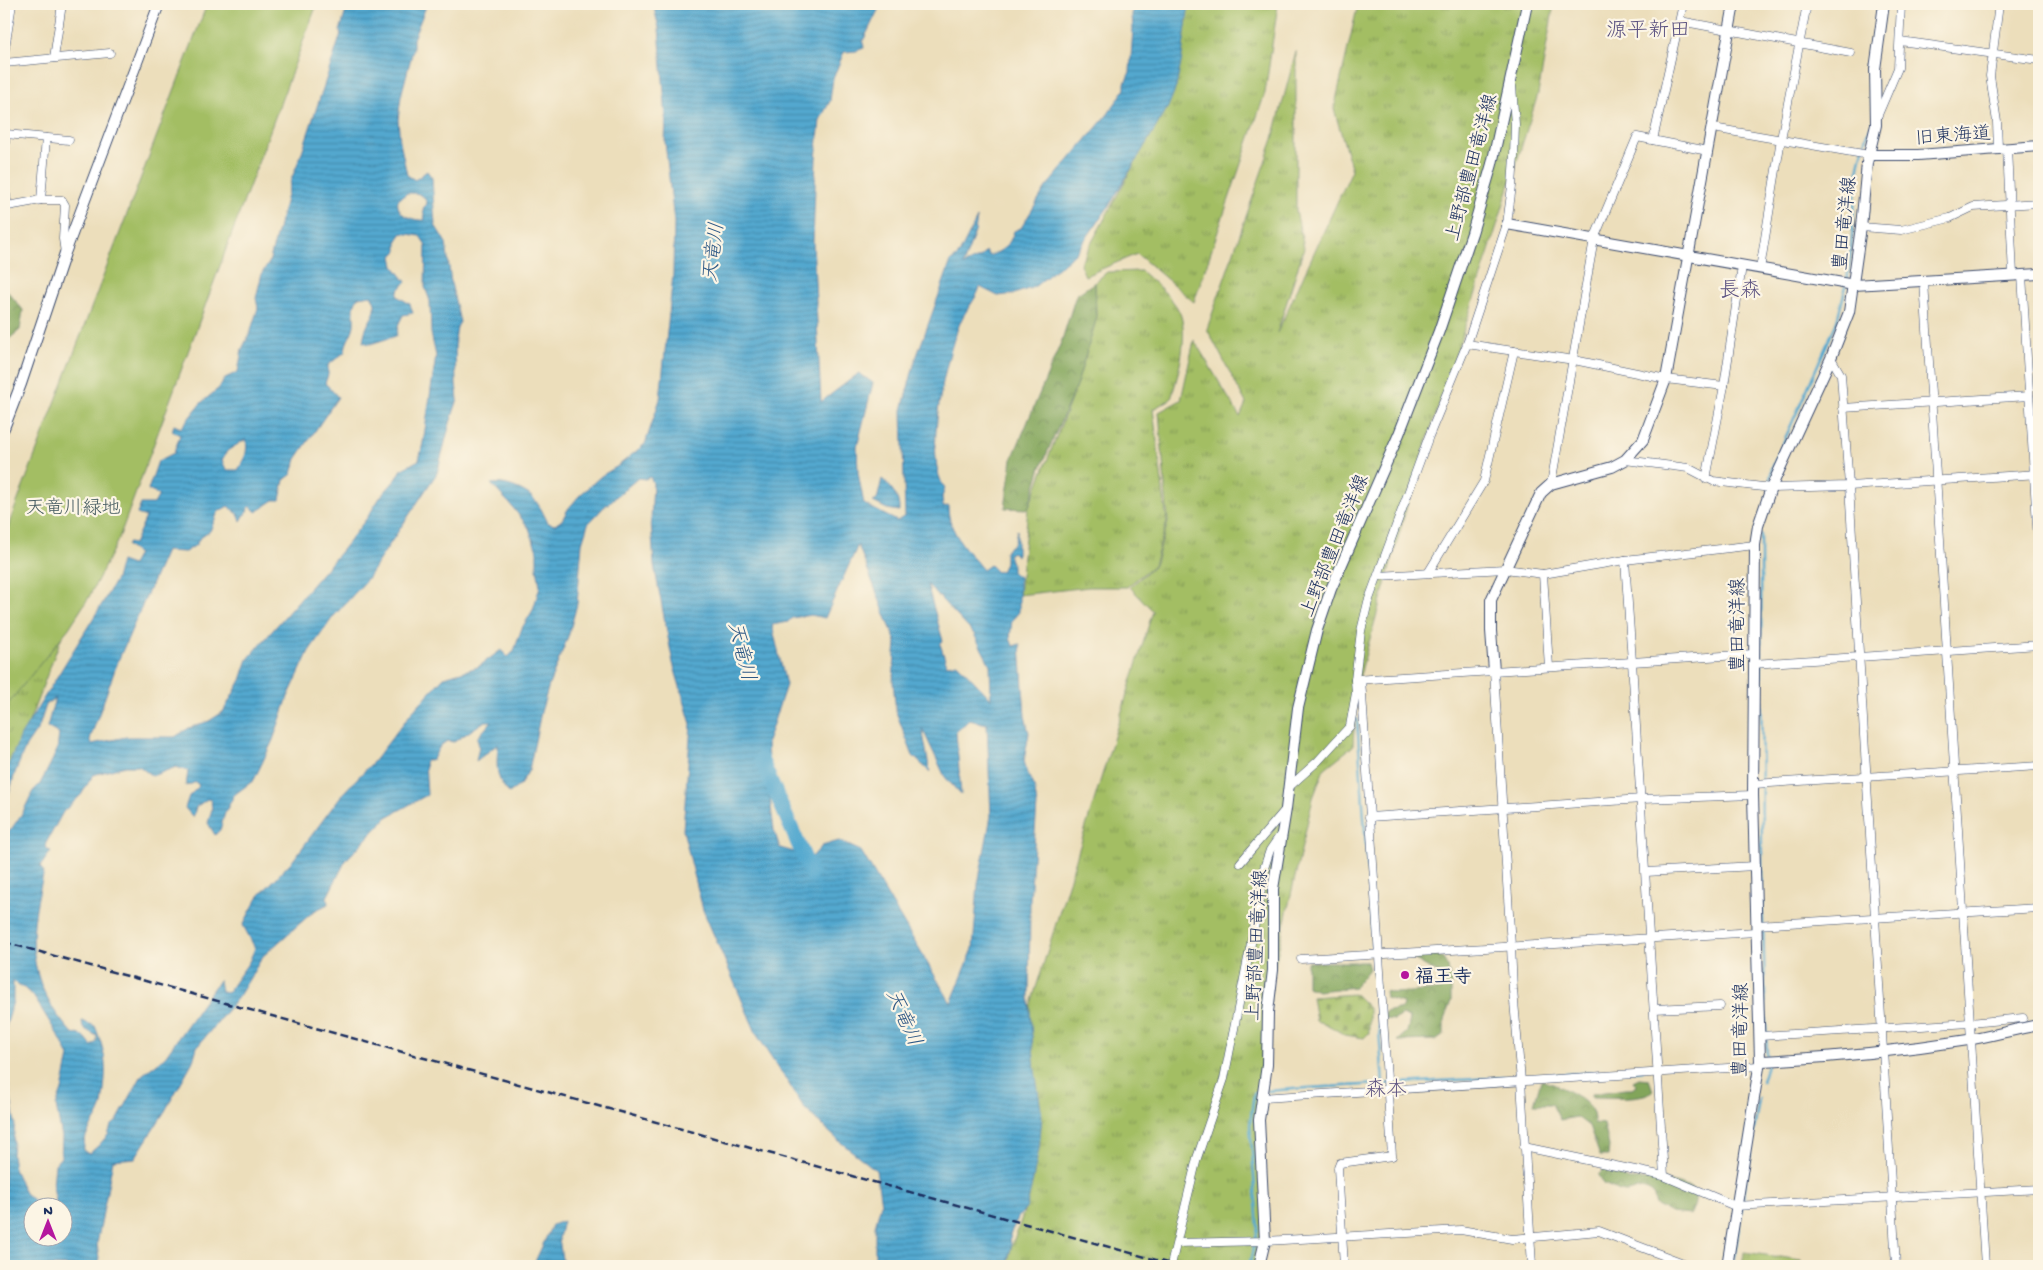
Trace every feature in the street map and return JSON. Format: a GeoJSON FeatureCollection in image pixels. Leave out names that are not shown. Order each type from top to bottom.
{"type":"FeatureCollection","features":[{"type":"Feature","properties":{"kind":"main road"},"geometry":{"type":"LineString","coordinates":[[4,428],[21,384],[65,253],[159,4]]}},
{"type":"Feature","properties":{"kind":"main road","name":"上野部豊田竜洋線"},"geometry":{"type":"LineString","coordinates":[[1259,1266],[1265,1241],[1259,1120],[1267,1065],[1268,1012],[1273,970],[1273,888],[1286,809],[1298,708],[1317,630],[1331,589],[1399,434],[1439,331],[1475,224],[1492,164],[1527,4]]}},
{"type":"Feature","properties":{"kind":"main road"},"geometry":{"type":"LineString","coordinates":[[1494,671],[1491,600],[1541,493],[1551,484],[1612,467],[1625,460],[1643,440],[1666,379],[1734,4]]}},
{"type":"Feature","properties":{"kind":"main road","name":"豊田竜洋線"},"geometry":{"type":"LineString","coordinates":[[1727,1266],[1759,1064],[1760,1036],[1753,795],[1755,545],[1758,526],[1771,488],[1831,358],[1849,312],[1854,286],[1869,155],[1876,118],[1876,69],[1884,4]]}},
{"type":"Feature","properties":{"kind":"main road","name":"旧東海道"},"geometry":{"type":"LineString","coordinates":[[1869,155],[1918,155],[2039,146]]}},
{"type":"Feature","properties":{"kind":"main road"},"geometry":{"type":"LineString","coordinates":[[1507,224],[1594,238],[1854,286],[2039,274]]}},
{"type":"Feature","properties":{"kind":"main road"},"geometry":{"type":"LineString","coordinates":[[1759,1064],[1882,1052],[1971,1039],[2039,1026]]}},
{"type":"Feature","properties":{"kind":"street"},"geometry":{"type":"LineString","coordinates":[[4,54],[12,4]]}},
{"type":"Feature","properties":{"kind":"street"},"geometry":{"type":"LineString","coordinates":[[54,58],[62,4]]}},
{"type":"Feature","properties":{"kind":"street"},"geometry":{"type":"LineString","coordinates":[[1653,140],[1683,4]]}},
{"type":"Feature","properties":{"kind":"street"},"geometry":{"type":"LineString","coordinates":[[1760,269],[1781,139],[1807,4]]}},
{"type":"Feature","properties":{"kind":"street"},"geometry":{"type":"LineString","coordinates":[[1876,118],[1898,68],[1901,4]]}},
{"type":"Feature","properties":{"kind":"street"},"geometry":{"type":"LineString","coordinates":[[2000,4],[1992,54],[1991,94],[2002,148],[2010,204],[2036,474],[2039,558]]}},
{"type":"Feature","properties":{"kind":"street"},"geometry":{"type":"LineString","coordinates":[[1680,21],[1851,53]]}},
{"type":"Feature","properties":{"kind":"street"},"geometry":{"type":"LineString","coordinates":[[1900,41],[2039,60]]}},
{"type":"Feature","properties":{"kind":"street"},"geometry":{"type":"LineString","coordinates":[[4,63],[110,53]]}},
{"type":"Feature","properties":{"kind":"street"},"geometry":{"type":"LineString","coordinates":[[1289,787],[1318,761],[1350,726],[1358,679],[1361,631],[1368,602],[1429,436],[1467,344],[1507,224],[1512,186],[1515,132],[1511,81]]}},
{"type":"Feature","properties":{"kind":"street"},"geometry":{"type":"LineString","coordinates":[[1713,128],[1869,155]]}},
{"type":"Feature","properties":{"kind":"street"},"geometry":{"type":"LineString","coordinates":[[4,151],[5,134],[69,140]]}},
{"type":"Feature","properties":{"kind":"street"},"geometry":{"type":"LineString","coordinates":[[1551,484],[1594,238],[1637,137],[1708,151]]}},
{"type":"Feature","properties":{"kind":"street"},"geometry":{"type":"LineString","coordinates":[[40,200],[46,138]]}},
{"type":"Feature","properties":{"kind":"street"},"geometry":{"type":"LineString","coordinates":[[4,185],[6,206],[40,200],[62,200],[65,205],[63,239],[65,253]]}},
{"type":"Feature","properties":{"kind":"street"},"geometry":{"type":"LineString","coordinates":[[1861,227],[1901,230],[1950,218],[1973,207],[2039,203]]}},
{"type":"Feature","properties":{"kind":"street"},"geometry":{"type":"LineString","coordinates":[[1706,479],[1724,386],[1742,266]]}},
{"type":"Feature","properties":{"kind":"street"},"geometry":{"type":"LineString","coordinates":[[1924,281],[1985,1266]]}},
{"type":"Feature","properties":{"kind":"street"},"geometry":{"type":"LineString","coordinates":[[1467,344],[1574,360],[1666,379],[1724,386]]}},
{"type":"Feature","properties":{"kind":"street"},"geometry":{"type":"LineString","coordinates":[[1428,573],[1484,481],[1514,352]]}},
{"type":"Feature","properties":{"kind":"street"},"geometry":{"type":"LineString","coordinates":[[1831,358],[1840,375],[1849,486],[1880,1029],[1896,1266]]}},
{"type":"Feature","properties":{"kind":"street"},"geometry":{"type":"LineString","coordinates":[[1843,408],[2028,396]]}},
{"type":"Feature","properties":{"kind":"street"},"geometry":{"type":"LineString","coordinates":[[1625,460],[1688,468],[1706,479],[1771,488],[1849,486],[2036,474]]}},
{"type":"Feature","properties":{"kind":"street"},"geometry":{"type":"LineString","coordinates":[[1378,576],[1505,569],[1543,574],[1625,560],[1755,545]]}},
{"type":"Feature","properties":{"kind":"street"},"geometry":{"type":"LineString","coordinates":[[1625,560],[1642,799],[1664,1176]]}},
{"type":"Feature","properties":{"kind":"street"},"geometry":{"type":"LineString","coordinates":[[1543,574],[1549,667]]}},
{"type":"Feature","properties":{"kind":"street"},"geometry":{"type":"LineString","coordinates":[[1358,679],[1632,662],[1859,656],[2039,645]]}},
{"type":"Feature","properties":{"kind":"street"},"geometry":{"type":"LineString","coordinates":[[1494,671],[1532,1266]]}},
{"type":"Feature","properties":{"kind":"street"},"geometry":{"type":"LineString","coordinates":[[1344,1266],[1338,1168],[1340,1163],[1392,1156],[1358,679]]}},
{"type":"Feature","properties":{"kind":"street"},"geometry":{"type":"LineString","coordinates":[[1754,784],[2039,766]]}},
{"type":"Feature","properties":{"kind":"street"},"geometry":{"type":"LineString","coordinates":[[1369,817],[1642,799],[1753,795]]}},
{"type":"Feature","properties":{"kind":"street"},"geometry":{"type":"LineString","coordinates":[[1240,863],[1286,809]]}},
{"type":"Feature","properties":{"kind":"street"},"geometry":{"type":"LineString","coordinates":[[1172,1261],[1197,1158],[1224,1079],[1260,903],[1264,868],[1270,850],[1281,834]]}},
{"type":"Feature","properties":{"kind":"street"},"geometry":{"type":"LineString","coordinates":[[1646,872],[1755,866]]}},
{"type":"Feature","properties":{"kind":"street"},"geometry":{"type":"LineString","coordinates":[[1301,959],[1650,938],[1874,918],[2039,908]]}},
{"type":"Feature","properties":{"kind":"street"},"geometry":{"type":"LineString","coordinates":[[1654,1009],[1720,1006]]}},
{"type":"Feature","properties":{"kind":"street"},"geometry":{"type":"LineString","coordinates":[[1760,1036],[2023,1018]]}},
{"type":"Feature","properties":{"kind":"street"},"geometry":{"type":"LineString","coordinates":[[1262,1098],[1759,1064]]}},
{"type":"Feature","properties":{"kind":"street"},"geometry":{"type":"LineString","coordinates":[[1524,1147],[1664,1176],[1735,1206],[2039,1189]]}},
{"type":"Feature","properties":{"kind":"street"},"geometry":{"type":"LineString","coordinates":[[1176,1243],[1265,1241],[1461,1230],[1512,1239],[1599,1231],[1691,1266]]}},
{"type":"Feature","properties":{"kind":"green space","name":"天竜川緑地"},"geometry":{"type":"Polygon","coordinates":[[[207,4],[317,4],[119,538],[89,597],[69,628],[4,709],[4,546],[10,521],[207,4]]]}},
{"type":"Feature","properties":{"kind":"green space"},"geometry":{"type":"Polygon","coordinates":[[[1188,4],[1278,4],[1265,93],[1194,302],[1137,254],[1085,276],[1080,264],[1176,87],[1188,4]]]}},
{"type":"Feature","properties":{"kind":"green space"},"geometry":{"type":"Polygon","coordinates":[[[1358,4],[1554,4],[1538,94],[1474,299],[1415,477],[1356,689],[1353,746],[1324,769],[1313,798],[1272,978],[1259,1128],[1264,1217],[1259,1266],[1007,1266],[1011,1248],[1029,1198],[1030,1007],[1153,611],[1130,587],[1155,565],[1168,522],[1159,412],[1181,400],[1194,340],[1240,417],[1246,403],[1207,329],[1273,139],[1296,51],[1296,211],[1304,248],[1277,333],[1352,170],[1334,109],[1358,4]]]}},
{"type":"Feature","properties":{"kind":"green space"},"geometry":{"type":"Polygon","coordinates":[[[1141,271],[1162,289],[1176,305],[1182,320],[1183,331],[1182,355],[1171,399],[1153,409],[1167,522],[1154,565],[1127,587],[1089,587],[1019,595],[1028,509],[1077,384],[1096,320],[1095,282],[1107,272],[1141,271]]]}},
{"type":"Feature","properties":{"kind":"green space"},"geometry":{"type":"Polygon","coordinates":[[[1095,282],[1096,320],[1077,384],[1041,467],[1028,509],[1005,508],[1012,459],[1062,340],[1076,295],[1095,282]]]}},
{"type":"Feature","properties":{"kind":"green space"},"geometry":{"type":"Polygon","coordinates":[[[4,287],[23,310],[20,330],[4,343],[4,287]]]}},
{"type":"Feature","properties":{"kind":"green space"},"geometry":{"type":"Polygon","coordinates":[[[62,636],[4,787],[4,707],[62,636]]]}},
{"type":"Feature","properties":{"kind":"green space"},"geometry":{"type":"Polygon","coordinates":[[[1433,954],[1442,957],[1448,967],[1451,982],[1451,1001],[1444,1020],[1444,1035],[1437,1040],[1397,1041],[1407,1032],[1410,1019],[1403,1015],[1394,1020],[1385,1019],[1385,1012],[1402,1008],[1403,1003],[1386,998],[1385,991],[1394,993],[1441,990],[1443,973],[1436,972],[1415,960],[1416,957],[1433,954]]]}},
{"type":"Feature","properties":{"kind":"green space"},"geometry":{"type":"Polygon","coordinates":[[[1307,962],[1367,962],[1369,969],[1355,987],[1318,991],[1307,987],[1307,962]]]}},
{"type":"Feature","properties":{"kind":"green space"},"geometry":{"type":"Polygon","coordinates":[[[1355,994],[1369,1008],[1369,1033],[1364,1038],[1345,1035],[1326,1024],[1316,1021],[1312,997],[1355,994]]]}},
{"type":"Feature","properties":{"kind":"green space"},"geometry":{"type":"Polygon","coordinates":[[[1639,1078],[1649,1079],[1653,1091],[1648,1094],[1632,1097],[1591,1097],[1591,1094],[1633,1089],[1637,1086],[1633,1081],[1639,1078]]]}},
{"type":"Feature","properties":{"kind":"green space"},"geometry":{"type":"Polygon","coordinates":[[[1541,1080],[1570,1092],[1589,1106],[1593,1113],[1594,1123],[1604,1124],[1609,1146],[1608,1156],[1600,1156],[1589,1126],[1577,1117],[1560,1120],[1552,1104],[1534,1104],[1541,1080]]]}},
{"type":"Feature","properties":{"kind":"green space"},"geometry":{"type":"Polygon","coordinates":[[[1604,1169],[1629,1180],[1662,1179],[1692,1188],[1695,1195],[1695,1205],[1690,1215],[1671,1213],[1656,1205],[1653,1193],[1648,1190],[1642,1188],[1623,1192],[1603,1184],[1598,1175],[1604,1169]]]}},
{"type":"Feature","properties":{"kind":"green space"},"geometry":{"type":"Polygon","coordinates":[[[1744,1252],[1801,1260],[1801,1266],[1742,1266],[1744,1252]]]}},
{"type":"Feature","properties":{"kind":"water"},"geometry":{"type":"Polygon","coordinates":[[[348,4],[427,4],[413,39],[413,50],[401,96],[398,120],[400,142],[407,175],[415,180],[427,171],[432,178],[435,225],[446,243],[451,283],[460,322],[457,327],[455,340],[458,399],[437,473],[364,583],[333,617],[309,651],[288,697],[273,740],[254,780],[234,795],[225,813],[220,830],[215,835],[208,823],[212,809],[211,800],[207,799],[196,807],[193,817],[185,808],[189,796],[199,786],[196,782],[186,786],[188,771],[176,767],[152,776],[139,766],[125,766],[93,775],[81,795],[63,812],[45,845],[47,850],[51,851],[40,867],[44,872],[35,915],[33,936],[38,974],[55,1012],[70,1031],[84,1037],[92,1046],[97,1042],[97,1036],[83,1028],[82,1021],[95,1026],[105,1064],[102,1105],[85,1139],[84,1151],[89,1154],[108,1135],[111,1126],[117,1121],[142,1075],[164,1058],[219,980],[221,992],[227,993],[249,962],[255,948],[243,925],[258,897],[294,859],[343,793],[374,761],[412,712],[444,677],[478,667],[501,650],[508,657],[514,651],[522,628],[533,610],[540,586],[537,551],[529,528],[491,484],[507,485],[529,495],[538,504],[548,523],[555,525],[562,520],[579,496],[601,476],[618,466],[645,444],[660,399],[673,275],[674,222],[665,142],[666,119],[659,28],[653,4],[881,4],[863,41],[864,48],[844,52],[833,78],[830,101],[820,120],[816,159],[813,242],[821,402],[859,373],[873,383],[857,447],[858,473],[864,504],[897,521],[905,516],[902,410],[915,361],[951,261],[958,256],[977,218],[975,232],[963,265],[981,257],[986,251],[989,256],[1005,247],[1014,231],[1021,228],[1046,187],[1108,114],[1125,89],[1125,83],[1130,72],[1133,29],[1132,14],[1136,4],[1189,4],[1176,87],[1168,107],[1109,206],[1075,254],[1034,287],[1014,294],[998,296],[980,287],[962,318],[954,338],[939,407],[936,455],[938,474],[945,488],[942,497],[943,507],[948,506],[951,524],[960,541],[983,570],[990,565],[997,572],[1002,570],[1005,562],[1005,551],[1014,543],[1017,530],[1017,556],[1012,552],[1008,555],[1012,563],[1012,572],[1019,577],[1019,612],[1012,620],[1010,638],[1013,646],[1020,644],[1025,716],[1029,733],[1024,761],[1028,775],[1034,785],[1037,805],[1030,900],[1029,1000],[1035,1070],[1042,1116],[1039,1149],[1026,1209],[1019,1216],[1010,1234],[1011,1248],[1008,1259],[1010,1266],[875,1266],[875,1226],[881,1204],[876,1170],[839,1141],[805,1109],[757,1035],[703,910],[683,830],[691,724],[673,663],[654,565],[651,521],[653,483],[650,477],[645,479],[638,478],[604,507],[588,524],[582,543],[577,604],[569,634],[549,685],[541,712],[529,770],[520,785],[509,793],[501,782],[497,758],[498,744],[476,761],[479,746],[477,738],[492,721],[485,721],[454,742],[447,741],[440,746],[433,759],[425,761],[427,795],[387,817],[346,860],[327,897],[328,904],[314,911],[263,956],[239,996],[197,1047],[193,1061],[165,1111],[135,1158],[113,1160],[97,1244],[100,1266],[4,1266],[4,1058],[15,1123],[12,1154],[14,1169],[25,1193],[31,1198],[22,1198],[22,1248],[72,1248],[72,1198],[55,1198],[53,1186],[55,1164],[61,1157],[62,1137],[56,1106],[62,1090],[69,1056],[34,997],[13,981],[13,1001],[4,1034],[4,832],[10,831],[23,812],[57,750],[59,734],[47,727],[55,698],[46,705],[39,727],[26,746],[15,773],[4,811],[4,775],[21,735],[102,604],[116,579],[121,561],[132,565],[138,554],[127,546],[128,543],[134,544],[146,517],[137,514],[141,504],[154,504],[159,495],[148,490],[158,461],[174,453],[180,435],[172,431],[174,425],[181,428],[201,403],[219,388],[225,378],[238,372],[242,349],[250,333],[258,308],[256,298],[262,273],[269,263],[291,180],[341,34],[340,31],[348,4]],[[407,193],[398,200],[399,210],[410,218],[425,220],[423,208],[427,204],[426,200],[417,194],[407,193]],[[402,233],[397,240],[397,251],[392,256],[394,266],[406,282],[398,291],[397,296],[410,304],[413,313],[403,315],[396,336],[370,344],[363,342],[365,331],[374,313],[375,305],[371,295],[358,297],[354,308],[353,328],[346,344],[345,352],[328,365],[328,375],[325,383],[338,397],[296,459],[292,474],[284,480],[280,500],[274,500],[256,512],[250,506],[241,521],[238,514],[228,506],[218,512],[210,531],[199,539],[196,545],[185,552],[166,551],[118,661],[90,739],[92,744],[126,737],[175,737],[189,728],[209,721],[223,712],[241,680],[248,659],[343,549],[402,469],[419,460],[436,356],[431,333],[430,301],[425,287],[426,245],[420,236],[402,233]],[[246,439],[227,451],[222,460],[226,470],[238,470],[247,448],[246,439]],[[858,545],[825,618],[811,615],[792,618],[788,622],[772,625],[786,685],[767,742],[770,799],[774,830],[780,848],[812,857],[822,846],[839,841],[861,851],[951,1003],[973,949],[978,884],[991,816],[987,724],[969,720],[956,732],[961,795],[945,777],[922,728],[930,772],[913,756],[896,712],[893,681],[896,642],[858,545]],[[927,584],[943,641],[940,644],[947,665],[957,663],[991,699],[990,665],[974,634],[927,584]]]}},
{"type":"Feature","properties":{"kind":"water"},"geometry":{"type":"Polygon","coordinates":[[[882,479],[895,494],[899,511],[887,509],[873,502],[877,500],[882,479]]]}},
{"type":"Feature","properties":{"kind":"water"},"geometry":{"type":"Polygon","coordinates":[[[563,1221],[559,1238],[563,1266],[533,1266],[552,1225],[563,1221]]]}},
{"type":"Feature","properties":{"kind":"waterway"},"geometry":{"type":"LineString","coordinates":[[1890,77],[1894,65],[1895,43]]}},
{"type":"Feature","properties":{"kind":"waterway"},"geometry":{"type":"LineString","coordinates":[[1847,280],[1860,163],[1864,144],[1871,126]]}},
{"type":"Feature","properties":{"kind":"waterway"},"geometry":{"type":"LineString","coordinates":[[1770,480],[1772,468],[1836,324],[1846,286]]}},
{"type":"Feature","properties":{"kind":"waterway"},"geometry":{"type":"LineString","coordinates":[[1761,535],[1762,889],[1767,1057]]}},
{"type":"Feature","properties":{"kind":"waterway"},"geometry":{"type":"LineString","coordinates":[[1357,719],[1383,1085]]}},
{"type":"Feature","properties":{"kind":"waterway","name":"天竜川"},"geometry":{"type":"LineString","coordinates":[[761,759],[811,873]]}},
{"type":"Feature","properties":{"kind":"waterway"},"geometry":{"type":"LineString","coordinates":[[1762,1081],[1767,1065]]}},
{"type":"Feature","properties":{"kind":"waterway"},"geometry":{"type":"LineString","coordinates":[[1267,1091],[1643,1070]]}},
{"type":"Feature","properties":{"kind":"waterway"},"geometry":{"type":"LineString","coordinates":[[1249,1266],[1258,1228],[1250,1125],[1254,1093],[1259,1092]]}},
{"type":"Feature","properties":{"kind":"waterway"},"geometry":{"type":"LineString","coordinates":[[1733,1266],[1759,1099]]}},
{"type":"Feature","properties":{"kind":"railway"},"geometry":{"type":"LineString","coordinates":[[4,942],[1178,1266]]}},
{"type":"Feature","properties":{"kind":"place","name":"福王寺"},"geometry":{"type":"Point","coordinates":[1405,975]}},
{"type":"Feature","properties":{"kind":"district","name":"源平新田"},"geometry":{"type":"Point","coordinates":[1648,29]}},
{"type":"Feature","properties":{"kind":"district","name":"長森"},"geometry":{"type":"Point","coordinates":[1740,289]}},
{"type":"Feature","properties":{"kind":"district","name":"森本"},"geometry":{"type":"Point","coordinates":[1386,1088]}}]}
